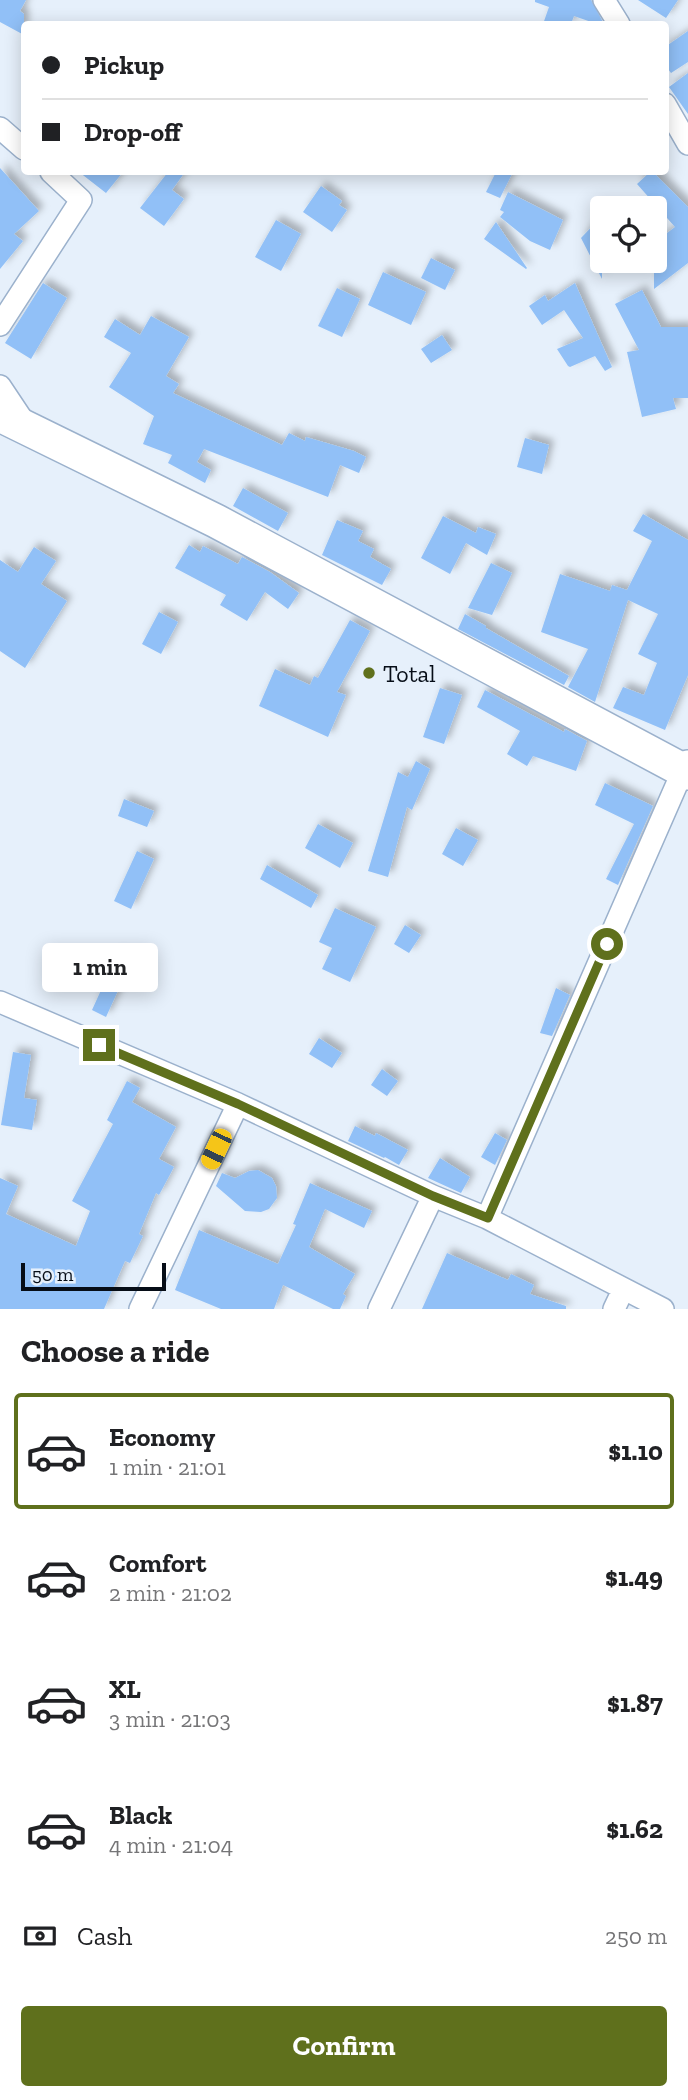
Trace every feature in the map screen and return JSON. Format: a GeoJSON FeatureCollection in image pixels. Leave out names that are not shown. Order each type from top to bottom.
{"type":"FeatureCollection","features":[{"type":"Feature","properties":{"kind":"main road"},"geometry":{"type":"LineString","coordinates":[[14,421],[216,520],[686,767]]}},
{"type":"Feature","properties":{"kind":"street"},"geometry":{"type":"LineString","coordinates":[[604,0],[617,21]]}},
{"type":"Feature","properties":{"kind":"street"},"geometry":{"type":"LineString","coordinates":[[669,111],[688,144]]}},
{"type":"Feature","properties":{"kind":"street"},"geometry":{"type":"LineString","coordinates":[[0,128],[21,146]]}},
{"type":"Feature","properties":{"kind":"street"},"geometry":{"type":"LineString","coordinates":[[0,325],[81,200],[54,175]]}},
{"type":"Feature","properties":{"kind":"street"},"geometry":{"type":"LineString","coordinates":[[0,386],[14,421]]}},
{"type":"Feature","properties":{"kind":"street"},"geometry":{"type":"LineString","coordinates":[[488,1218],[686,767]]}},
{"type":"Feature","properties":{"kind":"street"},"geometry":{"type":"LineString","coordinates":[[0,1002],[238,1104],[433,1196],[488,1218],[618,1299],[663,1309]]}},
{"type":"Feature","properties":{"kind":"street"},"geometry":{"type":"LineString","coordinates":[[140,1309],[238,1104]]}},
{"type":"Feature","properties":{"kind":"street"},"geometry":{"type":"LineString","coordinates":[[379,1309],[433,1196]]}},
{"type":"Feature","properties":{"kind":"building"},"geometry":{"type":"Polygon","coordinates":[[[0,0],[26,0],[20,11],[24,14],[21,33],[0,22],[0,0]]]}},
{"type":"Feature","properties":{"kind":"building"},"geometry":{"type":"Polygon","coordinates":[[[591,0],[602,21],[588,21],[574,16],[572,21],[544,21],[549,7],[535,2],[591,0]]]}},
{"type":"Feature","properties":{"kind":"building"},"geometry":{"type":"Polygon","coordinates":[[[638,0],[678,0],[666,18],[638,0]]]}},
{"type":"Feature","properties":{"kind":"building"},"geometry":{"type":"Polygon","coordinates":[[[688,31],[688,62],[671,73],[669,70],[669,44],[688,31]]]}},
{"type":"Feature","properties":{"kind":"building"},"geometry":{"type":"Polygon","coordinates":[[[688,73],[688,114],[669,87],[688,73]]]}},
{"type":"Feature","properties":{"kind":"building"},"geometry":{"type":"Polygon","coordinates":[[[0,168],[39,211],[14,234],[23,241],[0,269],[0,168]]]}},
{"type":"Feature","properties":{"kind":"building"},"geometry":{"type":"Polygon","coordinates":[[[83,175],[121,175],[106,193],[83,175]]]}},
{"type":"Feature","properties":{"kind":"building"},"geometry":{"type":"Polygon","coordinates":[[[166,175],[183,175],[172,190],[184,199],[164,226],[140,208],[166,175]]]}},
{"type":"Feature","properties":{"kind":"building"},"geometry":{"type":"Polygon","coordinates":[[[494,175],[512,175],[500,198],[486,192],[494,175]]]}},
{"type":"Feature","properties":{"kind":"building"},"geometry":{"type":"Polygon","coordinates":[[[647,175],[656,175],[688,207],[688,263],[654,289],[654,273],[667,273],[667,233],[675,227],[667,218],[667,196],[648,196],[637,184],[647,175]]]}},
{"type":"Feature","properties":{"kind":"building"},"geometry":{"type":"Polygon","coordinates":[[[321,186],[342,201],[339,205],[347,210],[332,232],[303,212],[321,186]]]}},
{"type":"Feature","properties":{"kind":"building"},"geometry":{"type":"Polygon","coordinates":[[[508,192],[563,220],[550,250],[530,241],[500,217],[504,212],[500,210],[508,192]]]}},
{"type":"Feature","properties":{"kind":"building"},"geometry":{"type":"Polygon","coordinates":[[[276,220],[301,234],[281,271],[255,257],[276,220]]]}},
{"type":"Feature","properties":{"kind":"building"},"geometry":{"type":"Polygon","coordinates":[[[496,222],[527,268],[526,269],[484,239],[496,222]]]}},
{"type":"Feature","properties":{"kind":"building"},"geometry":{"type":"Polygon","coordinates":[[[590,229],[590,256],[581,238],[590,229]]]}},
{"type":"Feature","properties":{"kind":"building"},"geometry":{"type":"Polygon","coordinates":[[[431,258],[455,270],[445,290],[421,278],[431,258]]]}},
{"type":"Feature","properties":{"kind":"building"},"geometry":{"type":"Polygon","coordinates":[[[383,272],[426,292],[411,325],[368,305],[383,272]]]}},
{"type":"Feature","properties":{"kind":"building"},"geometry":{"type":"Polygon","coordinates":[[[43,283],[67,298],[31,359],[5,343],[43,283]]]}},
{"type":"Feature","properties":{"kind":"building"},"geometry":{"type":"Polygon","coordinates":[[[575,283],[612,367],[605,371],[595,356],[568,366],[557,349],[583,338],[564,310],[542,325],[529,306],[545,295],[548,301],[575,283]]]}},
{"type":"Feature","properties":{"kind":"building"},"geometry":{"type":"Polygon","coordinates":[[[337,288],[360,299],[342,337],[318,326],[337,288]]]}},
{"type":"Feature","properties":{"kind":"building"},"geometry":{"type":"Polygon","coordinates":[[[642,290],[661,327],[688,327],[688,398],[673,398],[676,409],[642,417],[627,352],[639,350],[615,304],[642,290]]]}},
{"type":"Feature","properties":{"kind":"building"},"geometry":{"type":"Polygon","coordinates":[[[151,316],[189,337],[166,376],[179,384],[173,393],[282,445],[289,433],[305,441],[306,437],[354,451],[366,457],[359,473],[340,465],[328,497],[204,449],[197,462],[211,470],[205,483],[168,463],[172,455],[143,444],[154,416],[109,387],[131,353],[104,337],[115,319],[140,335],[151,316]]]}},
{"type":"Feature","properties":{"kind":"building"},"geometry":{"type":"Polygon","coordinates":[[[442,335],[452,350],[431,363],[421,349],[442,335]]]}},
{"type":"Feature","properties":{"kind":"building"},"geometry":{"type":"Polygon","coordinates":[[[525,438],[549,445],[542,474],[517,467],[525,438]]]}},
{"type":"Feature","properties":{"kind":"building"},"geometry":{"type":"Polygon","coordinates":[[[243,488],[288,513],[278,531],[233,506],[243,488]]]}},
{"type":"Feature","properties":{"kind":"building"},"geometry":{"type":"Polygon","coordinates":[[[643,514],[688,540],[688,675],[665,730],[613,708],[623,687],[644,695],[657,663],[638,654],[658,614],[628,600],[595,702],[568,687],[588,649],[541,632],[560,574],[610,591],[612,585],[627,590],[652,541],[633,531],[643,514]]]}},
{"type":"Feature","properties":{"kind":"building"},"geometry":{"type":"Polygon","coordinates":[[[443,516],[476,533],[478,527],[496,534],[487,555],[466,543],[450,574],[421,558],[443,516]]]}},
{"type":"Feature","properties":{"kind":"building"},"geometry":{"type":"Polygon","coordinates":[[[337,520],[363,531],[358,541],[374,549],[370,557],[391,569],[382,585],[322,555],[337,520]]]}},
{"type":"Feature","properties":{"kind":"building"},"geometry":{"type":"Polygon","coordinates":[[[189,545],[200,552],[203,546],[238,564],[242,557],[270,572],[299,593],[288,609],[265,592],[247,621],[220,605],[226,595],[175,568],[189,545]]]}},
{"type":"Feature","properties":{"kind":"building"},"geometry":{"type":"Polygon","coordinates":[[[34,547],[56,561],[41,584],[67,601],[25,668],[0,651],[0,560],[18,572],[34,547]]]}},
{"type":"Feature","properties":{"kind":"building"},"geometry":{"type":"Polygon","coordinates":[[[491,563],[512,573],[492,615],[468,608],[491,563]]]}},
{"type":"Feature","properties":{"kind":"building"},"geometry":{"type":"Polygon","coordinates":[[[159,612],[178,622],[161,654],[142,644],[159,612]]]}},
{"type":"Feature","properties":{"kind":"building"},"geometry":{"type":"Polygon","coordinates":[[[465,614],[569,676],[564,685],[458,629],[465,614]]]}},
{"type":"Feature","properties":{"kind":"building"},"geometry":{"type":"Polygon","coordinates":[[[350,620],[370,631],[337,692],[346,695],[328,737],[259,706],[275,669],[310,685],[314,676],[318,678],[350,620]]]}},
{"type":"Feature","properties":{"kind":"building"},"geometry":{"type":"Polygon","coordinates":[[[440,688],[462,695],[444,744],[423,737],[440,688]]]}},
{"type":"Feature","properties":{"kind":"building"},"geometry":{"type":"Polygon","coordinates":[[[485,690],[564,732],[565,729],[587,741],[576,771],[533,756],[527,766],[507,754],[520,731],[477,707],[485,690]]]}},
{"type":"Feature","properties":{"kind":"building"},"geometry":{"type":"Polygon","coordinates":[[[416,761],[430,769],[412,810],[407,807],[388,877],[368,871],[398,772],[408,777],[416,761]]]}},
{"type":"Feature","properties":{"kind":"building"},"geometry":{"type":"Polygon","coordinates":[[[605,783],[653,806],[618,885],[606,879],[634,824],[595,805],[605,783]]]}},
{"type":"Feature","properties":{"kind":"building"},"geometry":{"type":"Polygon","coordinates":[[[124,799],[154,811],[147,827],[118,816],[124,799]]]}},
{"type":"Feature","properties":{"kind":"building"},"geometry":{"type":"Polygon","coordinates":[[[318,824],[353,843],[340,868],[305,848],[318,824]]]}},
{"type":"Feature","properties":{"kind":"building"},"geometry":{"type":"Polygon","coordinates":[[[456,828],[478,840],[463,866],[442,854],[456,828]]]}},
{"type":"Feature","properties":{"kind":"building"},"geometry":{"type":"Polygon","coordinates":[[[137,851],[154,859],[131,909],[114,901],[137,851]]]}},
{"type":"Feature","properties":{"kind":"building"},"geometry":{"type":"Polygon","coordinates":[[[267,865],[318,895],[311,908],[260,879],[267,865]]]}},
{"type":"Feature","properties":{"kind":"building"},"geometry":{"type":"Polygon","coordinates":[[[335,908],[376,927],[350,982],[322,969],[332,948],[319,942],[335,908]]]}},
{"type":"Feature","properties":{"kind":"building"},"geometry":{"type":"Polygon","coordinates":[[[405,925],[421,935],[409,953],[394,944],[405,925]]]}},
{"type":"Feature","properties":{"kind":"building"},"geometry":{"type":"Polygon","coordinates":[[[118,953],[132,960],[106,1017],[92,1010],[118,953]]]}},
{"type":"Feature","properties":{"kind":"building"},"geometry":{"type":"Polygon","coordinates":[[[556,988],[570,995],[552,1036],[540,1033],[556,988]]]}},
{"type":"Feature","properties":{"kind":"building"},"geometry":{"type":"Polygon","coordinates":[[[319,1038],[342,1053],[332,1068],[309,1054],[319,1038]]]}},
{"type":"Feature","properties":{"kind":"building"},"geometry":{"type":"Polygon","coordinates":[[[13,1052],[31,1055],[24,1098],[37,1100],[32,1130],[1,1125],[13,1052]]]}},
{"type":"Feature","properties":{"kind":"building"},"geometry":{"type":"Polygon","coordinates":[[[382,1069],[398,1081],[387,1096],[371,1085],[382,1069]]]}},
{"type":"Feature","properties":{"kind":"building"},"geometry":{"type":"Polygon","coordinates":[[[127,1081],[140,1088],[132,1102],[176,1127],[159,1159],[174,1167],[159,1195],[156,1193],[139,1234],[143,1236],[130,1263],[125,1261],[104,1309],[0,1309],[0,1178],[18,1186],[6,1214],[76,1246],[90,1211],[72,1201],[113,1124],[107,1120],[127,1081]]]}},
{"type":"Feature","properties":{"kind":"building"},"geometry":{"type":"Polygon","coordinates":[[[355,1126],[375,1136],[376,1133],[408,1150],[399,1165],[348,1141],[355,1126]]]}},
{"type":"Feature","properties":{"kind":"building"},"geometry":{"type":"Polygon","coordinates":[[[495,1133],[507,1140],[495,1165],[481,1157],[495,1133]]]}},
{"type":"Feature","properties":{"kind":"building"},"geometry":{"type":"Polygon","coordinates":[[[440,1158],[470,1177],[461,1193],[428,1178],[440,1158]]]}},
{"type":"Feature","properties":{"kind":"building"},"geometry":{"type":"Polygon","coordinates":[[[258,1170],[272,1178],[276,1186],[277,1198],[269,1209],[261,1212],[245,1211],[216,1186],[222,1173],[235,1178],[258,1170]]]}},
{"type":"Feature","properties":{"kind":"building"},"geometry":{"type":"Polygon","coordinates":[[[310,1183],[372,1211],[364,1228],[325,1209],[309,1247],[355,1274],[343,1294],[346,1296],[340,1309],[333,1309],[283,1285],[274,1309],[221,1309],[175,1290],[199,1230],[278,1264],[296,1225],[293,1224],[310,1183]]]}},
{"type":"Feature","properties":{"kind":"building"},"geometry":{"type":"Polygon","coordinates":[[[447,1253],[508,1280],[511,1274],[534,1285],[530,1294],[566,1306],[566,1309],[422,1309],[447,1253]]]}},
{"type":"Feature","properties":{"kind":"place","name":"Total"},"geometry":{"type":"Point","coordinates":[369,673]}},
{"type":"Feature","properties":{"kind":"route"},"geometry":{"type":"LineString","coordinates":[[99,1045],[238,1104],[433,1196],[488,1218],[607,944]]}}]}
